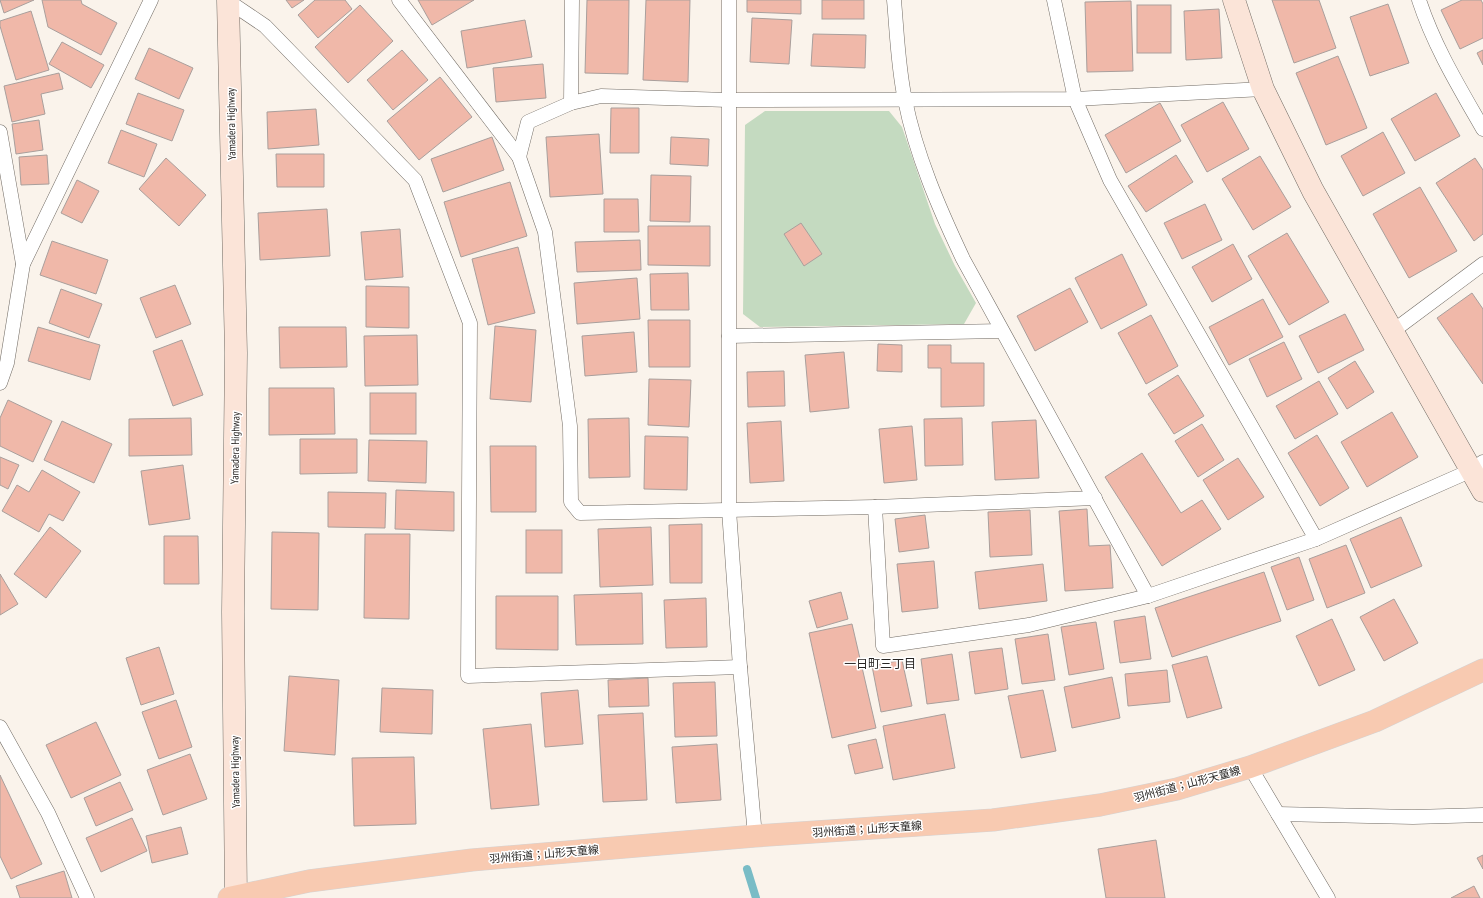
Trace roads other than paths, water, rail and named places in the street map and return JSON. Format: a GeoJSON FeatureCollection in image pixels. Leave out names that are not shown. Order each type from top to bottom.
{"type":"FeatureCollection","features":[{"type":"Feature","properties":{"kind":"main road","name":"Yamadera Highway"},"geometry":{"type":"LineString","coordinates":[[228,0],[236,353],[233,612],[234,897]]}},
{"type":"Feature","properties":{"kind":"main road"},"geometry":{"type":"LineString","coordinates":[[1234,0],[1263,90],[1313,191],[1393,331],[1477,466],[1483,492]]}},
{"type":"Feature","properties":{"kind":"main road","name":"羽州街道；山形天童線"},"geometry":{"type":"LineString","coordinates":[[234,897],[309,881],[472,860],[755,836],[993,820],[1100,806],[1177,789],[1250,767],[1375,721],[1483,670]]}},
{"type":"Feature","properties":{"kind":"lane"},"geometry":{"type":"LineString","coordinates":[[0,383],[7,363],[23,264],[151,0]]}},
{"type":"Feature","properties":{"kind":"lane"},"geometry":{"type":"LineString","coordinates":[[228,0],[265,26],[415,180],[470,323],[468,676],[740,667]]}},
{"type":"Feature","properties":{"kind":"lane"},"geometry":{"type":"LineString","coordinates":[[399,0],[519,157],[545,232],[570,426],[571,502],[580,513],[875,507],[1095,498]]}},
{"type":"Feature","properties":{"kind":"lane"},"geometry":{"type":"LineString","coordinates":[[570,103],[572,0]]}},
{"type":"Feature","properties":{"kind":"lane"},"geometry":{"type":"LineString","coordinates":[[729,0],[729,510],[740,667],[755,836]]}},
{"type":"Feature","properties":{"kind":"lane"},"geometry":{"type":"LineString","coordinates":[[894,0],[904,99],[924,170],[944,220],[963,259],[1002,331],[1148,596]]}},
{"type":"Feature","properties":{"kind":"lane"},"geometry":{"type":"LineString","coordinates":[[1054,0],[1075,99],[1110,180],[1316,539]]}},
{"type":"Feature","properties":{"kind":"lane"},"geometry":{"type":"LineString","coordinates":[[1419,0],[1426,20],[1445,62],[1483,129]]}},
{"type":"Feature","properties":{"kind":"lane"},"geometry":{"type":"LineString","coordinates":[[519,157],[528,122],[570,103],[601,96],[728,100],[1075,99],[1263,90]]}},
{"type":"Feature","properties":{"kind":"lane"},"geometry":{"type":"LineString","coordinates":[[0,132],[23,264]]}},
{"type":"Feature","properties":{"kind":"lane"},"geometry":{"type":"LineString","coordinates":[[1393,331],[1483,264]]}},
{"type":"Feature","properties":{"kind":"lane"},"geometry":{"type":"LineString","coordinates":[[729,336],[1002,331]]}},
{"type":"Feature","properties":{"kind":"lane"},"geometry":{"type":"LineString","coordinates":[[875,507],[883,646],[1029,625],[1148,596],[1316,539],[1477,466]]}},
{"type":"Feature","properties":{"kind":"lane"},"geometry":{"type":"LineString","coordinates":[[0,727],[48,813],[87,898]]}},
{"type":"Feature","properties":{"kind":"lane"},"geometry":{"type":"LineString","coordinates":[[1250,767],[1328,898]]}},
{"type":"Feature","properties":{"kind":"lane"},"geometry":{"type":"LineString","coordinates":[[1278,814],[1413,817],[1483,815]]}},
{"type":"Feature","properties":{"kind":"waterway"},"geometry":{"type":"LineString","coordinates":[[747,869],[756,898]]}},
{"type":"Feature","properties":{"kind":"district","name":"一日町三丁目"},"geometry":{"type":"Point","coordinates":[880,663]}}]}
